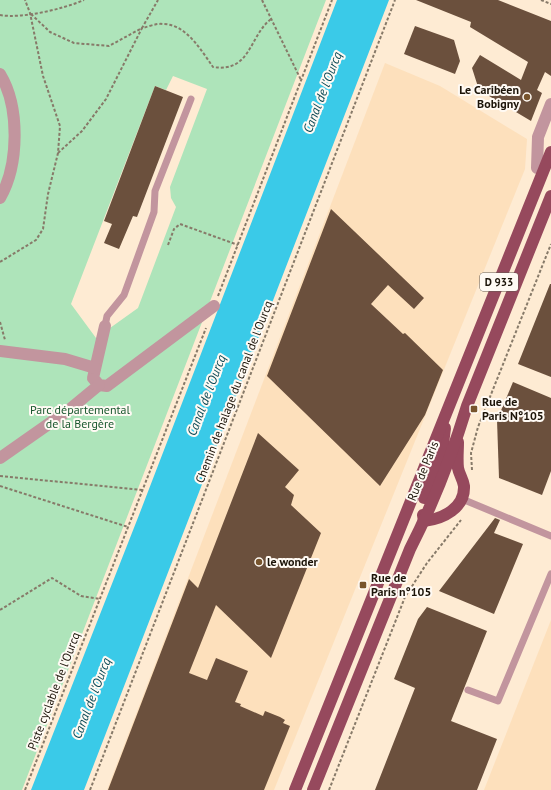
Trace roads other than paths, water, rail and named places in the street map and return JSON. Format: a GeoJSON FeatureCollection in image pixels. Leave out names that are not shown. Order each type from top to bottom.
{"type":"FeatureCollection","features":[{"type":"Feature","properties":{"kind":"main road","name":"Rue de Paris"},"geometry":{"type":"LineString","coordinates":[[295,790],[551,152]]}},
{"type":"Feature","properties":{"kind":"main road","name":"Rue de Paris"},"geometry":{"type":"LineString","coordinates":[[314,790],[410,549],[424,521],[458,435],[467,406],[551,196]]}},
{"type":"Feature","properties":{"kind":"main road"},"geometry":{"type":"LineString","coordinates":[[447,412],[442,452],[420,508],[424,521],[438,520],[453,511],[462,499],[464,485],[458,469],[458,435]]}},
{"type":"Feature","properties":{"kind":"street"},"geometry":{"type":"LineString","coordinates":[[0,74],[8,86],[12,105],[14,128],[14,165],[6,188],[0,198]]}},
{"type":"Feature","properties":{"kind":"street"},"geometry":{"type":"LineString","coordinates":[[537,168],[538,137],[551,104]]}},
{"type":"Feature","properties":{"kind":"street"},"geometry":{"type":"LineString","coordinates":[[104,335],[93,378],[99,385],[107,386],[214,306]]}},
{"type":"Feature","properties":{"kind":"street"},"geometry":{"type":"LineString","coordinates":[[4,352],[65,359],[95,368]]}},
{"type":"Feature","properties":{"kind":"street"},"geometry":{"type":"LineString","coordinates":[[0,458],[70,409],[99,385]]}},
{"type":"Feature","properties":{"kind":"lane"},"geometry":{"type":"LineString","coordinates":[[104,335],[107,316],[124,295],[154,212],[155,191],[191,100]]}},
{"type":"Feature","properties":{"kind":"lane"},"geometry":{"type":"LineString","coordinates":[[462,499],[551,536]]}},
{"type":"Feature","properties":{"kind":"lane"},"geometry":{"type":"LineString","coordinates":[[468,690],[498,701],[551,574]]}},
{"type":"Feature","properties":{"kind":"water","name":"Canal de l'Ourcq"},"geometry":{"type":"Polygon","coordinates":[[[337,0],[389,0],[84,790],[31,790],[139,515],[337,0]]]}},
{"type":"Feature","properties":{"kind":"place","name":"Le Caribéen Bobigny"},"geometry":{"type":"Point","coordinates":[527,97]}},
{"type":"Feature","properties":{"kind":"place","name":"Rue de Paris N°105"},"geometry":{"type":"Point","coordinates":[474,409]}},
{"type":"Feature","properties":{"kind":"place","name":"le wonder"},"geometry":{"type":"Point","coordinates":[259,562]}},
{"type":"Feature","properties":{"kind":"place","name":"Rue de Paris n°105"},"geometry":{"type":"Point","coordinates":[363,585]}},
{"type":"Feature","properties":{"kind":"park label","name":"Parc départemental de la Bergère"},"geometry":{"type":"Point","coordinates":[80,417]}}]}
